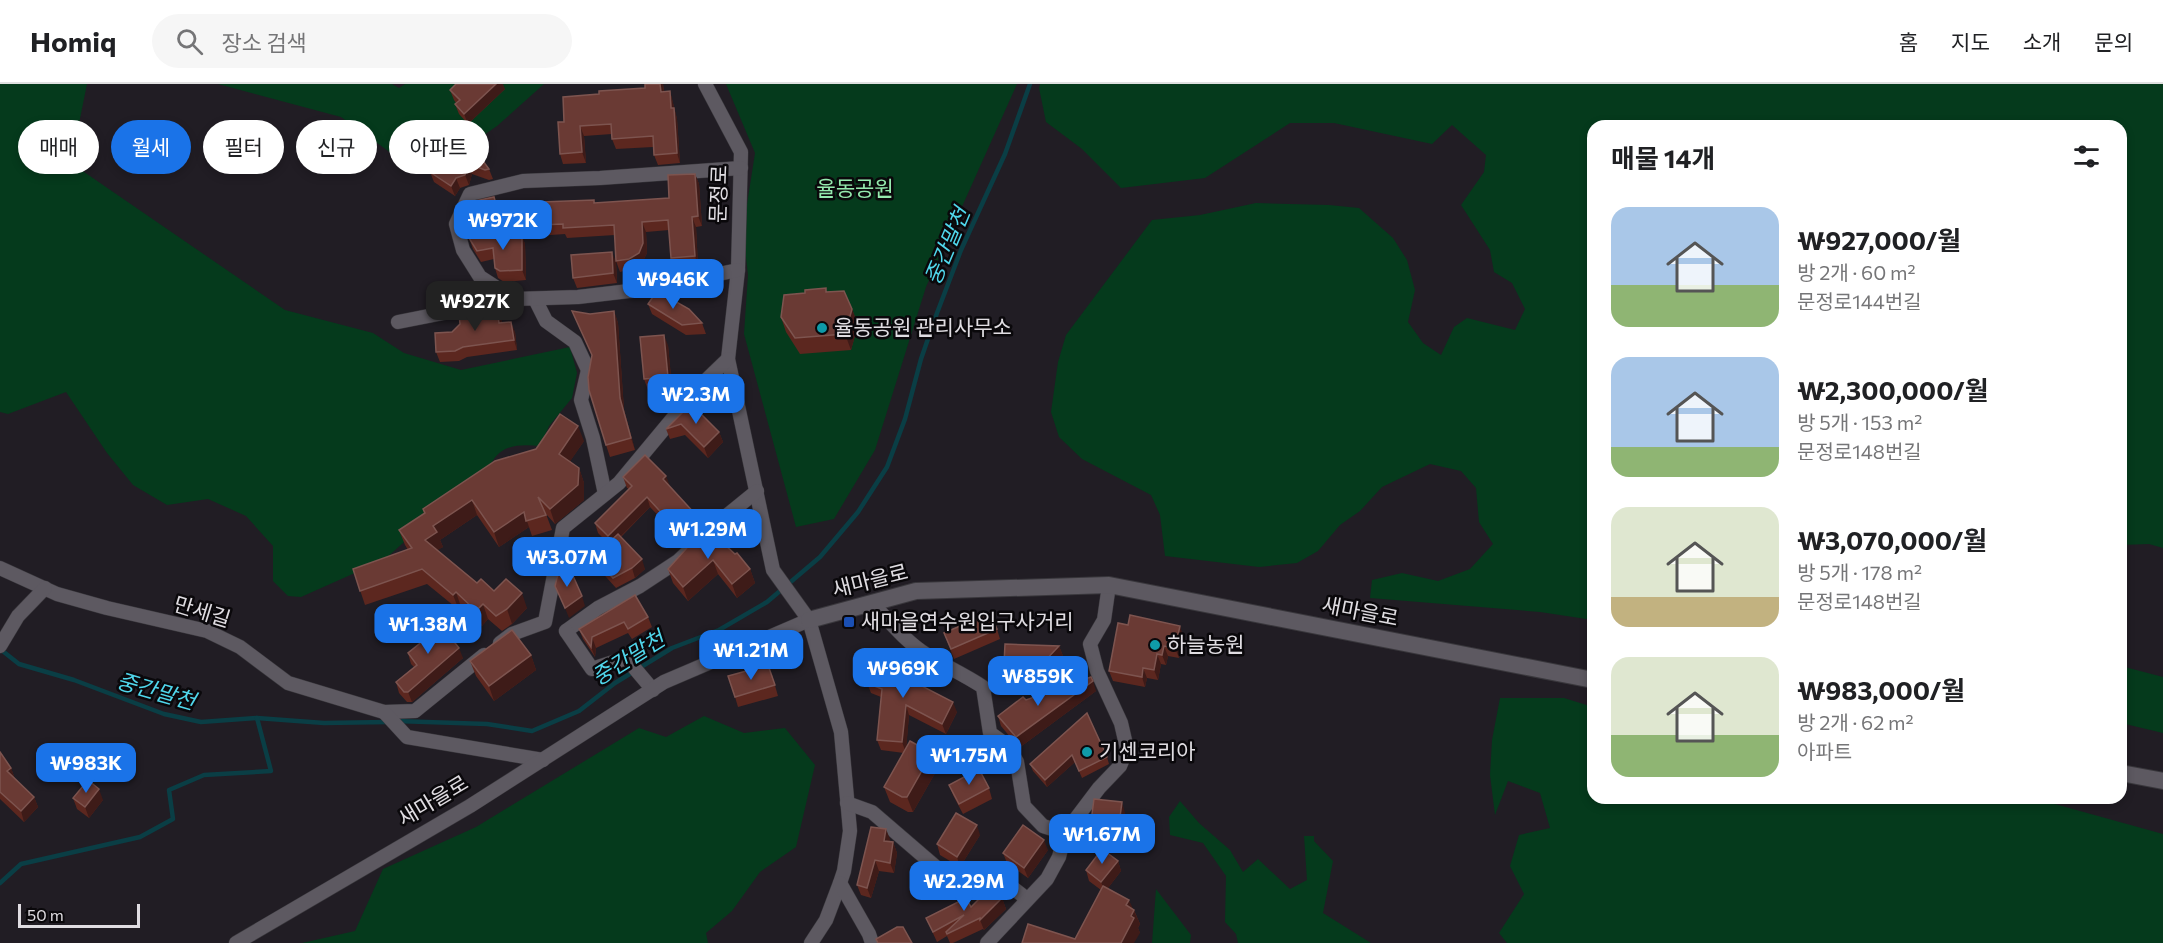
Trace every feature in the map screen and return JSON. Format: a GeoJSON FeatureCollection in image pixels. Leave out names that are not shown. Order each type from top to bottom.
{"type":"FeatureCollection","features":[{"type":"Feature","properties":{"kind":"street","name":"문정로"},"geometry":{"type":"LineString","coordinates":[[705,84],[741,152],[738,270],[728,359],[772,570],[809,620]]}},
{"type":"Feature","properties":{"kind":"street"},"geometry":{"type":"LineString","coordinates":[[514,299],[480,277],[462,250],[456,224],[470,194],[523,181],[741,168]]}},
{"type":"Feature","properties":{"kind":"street"},"geometry":{"type":"LineString","coordinates":[[398,322],[514,299],[578,297],[646,289],[738,270]]}},
{"type":"Feature","properties":{"kind":"street"},"geometry":{"type":"LineString","coordinates":[[535,299],[546,321],[575,342],[588,370],[581,400],[593,438],[605,494]]}},
{"type":"Feature","properties":{"kind":"street"},"geometry":{"type":"LineString","coordinates":[[545,622],[563,528],[619,483],[698,388],[728,359]]}},
{"type":"Feature","properties":{"kind":"street"},"geometry":{"type":"LineString","coordinates":[[566,631],[598,608],[640,586],[678,561],[757,491]]}},
{"type":"Feature","properties":{"kind":"street","name":"만세길"},"geometry":{"type":"LineString","coordinates":[[0,567],[57,594],[207,631],[240,647],[288,683],[384,712]]}},
{"type":"Feature","properties":{"kind":"street"},"geometry":{"type":"LineString","coordinates":[[987,943],[1047,879],[1059,856],[1065,833],[1099,788],[1120,766],[1127,749],[1121,723],[1097,670],[1090,644],[1104,620],[1109,585]]}},
{"type":"Feature","properties":{"kind":"street","name":"새마을로"},"geometry":{"type":"LineString","coordinates":[[236,943],[470,806],[664,682],[809,620],[916,591],[1109,585],[1587,679]]}},
{"type":"Feature","properties":{"kind":"street"},"geometry":{"type":"LineString","coordinates":[[3,640],[18,616],[45,588]]}},
{"type":"Feature","properties":{"kind":"street"},"geometry":{"type":"LineString","coordinates":[[872,603],[898,632],[925,654],[963,673],[983,687],[990,733],[1008,746],[1017,762],[1024,806],[1043,826],[1065,833]]}},
{"type":"Feature","properties":{"kind":"street"},"geometry":{"type":"LineString","coordinates":[[809,620],[841,732],[850,831],[840,883],[826,920],[812,943]]}},
{"type":"Feature","properties":{"kind":"street"},"geometry":{"type":"LineString","coordinates":[[384,712],[415,711],[512,634],[545,622],[566,631],[592,669],[626,658],[653,690]]}},
{"type":"Feature","properties":{"kind":"street"},"geometry":{"type":"LineString","coordinates":[[384,712],[407,736],[543,760]]}},
{"type":"Feature","properties":{"kind":"street"},"geometry":{"type":"LineString","coordinates":[[2127,774],[2163,781]]}},
{"type":"Feature","properties":{"kind":"street"},"geometry":{"type":"LineString","coordinates":[[847,803],[872,812],[951,880],[1009,885],[1027,898]]}},
{"type":"Feature","properties":{"kind":"street"},"geometry":{"type":"LineString","coordinates":[[840,883],[872,943]]}},
{"type":"Feature","properties":{"kind":"green space"},"geometry":{"type":"Polygon","coordinates":[[[0,84],[87,84],[80,120],[18,120],[18,174],[87,174],[285,310],[373,333],[404,353],[461,370],[570,347],[577,373],[572,398],[549,426],[540,446],[518,446],[500,452],[491,464],[384,560],[301,597],[288,596],[273,581],[273,546],[246,516],[208,499],[167,505],[133,485],[107,453],[66,392],[8,414],[0,412],[0,84]]]}},
{"type":"Feature","properties":{"kind":"green space"},"geometry":{"type":"Polygon","coordinates":[[[218,84],[392,84],[399,88],[405,84],[544,84],[489,132],[489,120],[389,120],[389,152],[377,143],[377,120],[345,120],[218,84]]]}},
{"type":"Feature","properties":{"kind":"green space","name":"율동공원"},"geometry":{"type":"Polygon","coordinates":[[[726,84],[1017,84],[926,287],[875,450],[834,519],[796,527],[744,334],[748,275],[743,230],[755,153],[726,84]]]}},
{"type":"Feature","properties":{"kind":"green space"},"geometry":{"type":"Polygon","coordinates":[[[1040,84],[2163,84],[2163,548],[2149,544],[2127,545],[2127,120],[1587,120],[1587,619],[1540,612],[1370,598],[1372,580],[1402,573],[1438,581],[1470,569],[1493,544],[1479,522],[1476,488],[1461,471],[1430,464],[1382,487],[1360,511],[1340,525],[1318,551],[1297,563],[1259,567],[1165,556],[1160,515],[1151,495],[1082,459],[1059,437],[1051,412],[1058,362],[1066,335],[1152,220],[1200,215],[1256,203],[1359,208],[1393,238],[1407,260],[1415,290],[1408,322],[1423,343],[1441,355],[1454,327],[1467,318],[1515,330],[1525,309],[1512,283],[1494,272],[1490,250],[1461,205],[1484,172],[1486,155],[1452,125],[1432,144],[1334,123],[1290,123],[1205,178],[1121,188],[1082,149],[1046,122],[1040,84]]]}},
{"type":"Feature","properties":{"kind":"green space"},"geometry":{"type":"Polygon","coordinates":[[[2127,668],[2163,677],[2163,733],[2127,724],[2127,668]]]}},
{"type":"Feature","properties":{"kind":"green space"},"geometry":{"type":"Polygon","coordinates":[[[1500,698],[1564,698],[1587,705],[1587,804],[2055,804],[2163,834],[2163,943],[1507,943],[1499,933],[1524,894],[1510,866],[1519,835],[1550,828],[1540,793],[1508,781],[1495,815],[1490,775],[1492,740],[1500,698]]]}},
{"type":"Feature","properties":{"kind":"green space"},"geometry":{"type":"Polygon","coordinates":[[[704,716],[744,733],[785,728],[815,765],[796,847],[760,872],[732,911],[706,933],[708,943],[302,943],[355,931],[383,869],[476,827],[639,728],[666,737],[704,716]]]}},
{"type":"Feature","properties":{"kind":"green space"},"geometry":{"type":"Polygon","coordinates":[[[1180,801],[1199,823],[1230,850],[1243,872],[1258,859],[1290,889],[1307,880],[1304,836],[1314,836],[1314,841],[1333,861],[1323,913],[1371,943],[1238,943],[1236,934],[1225,922],[1226,876],[1203,843],[1170,835],[1169,817],[1180,801]]]}},
{"type":"Feature","properties":{"kind":"green space"},"geometry":{"type":"Polygon","coordinates":[[[1156,889],[1191,935],[1190,943],[1152,943],[1156,889]]]}},
{"type":"Feature","properties":{"kind":"building"},"geometry":{"type":"Polygon","coordinates":[[[456,84],[496,84],[464,114],[455,104],[460,100],[450,90],[456,84]]]}},
{"type":"Feature","properties":{"kind":"building"},"geometry":{"type":"Polygon","coordinates":[[[645,84],[660,84],[661,92],[670,91],[671,108],[674,108],[677,153],[654,155],[653,136],[612,139],[611,124],[580,126],[582,152],[560,154],[558,122],[564,122],[563,97],[599,94],[599,91],[645,88],[645,84]]]}},
{"type":"Feature","properties":{"kind":"building"},"geometry":{"type":"Polygon","coordinates":[[[433,174],[465,174],[456,178],[451,186],[433,174]]]}},
{"type":"Feature","properties":{"kind":"building"},"geometry":{"type":"Polygon","coordinates":[[[695,174],[698,216],[692,217],[695,256],[671,258],[668,220],[642,222],[643,243],[639,253],[629,259],[616,261],[614,225],[563,228],[563,224],[516,226],[515,203],[594,200],[594,203],[669,198],[668,175],[695,174]]]}},
{"type":"Feature","properties":{"kind":"building"},"geometry":{"type":"Polygon","coordinates":[[[494,197],[498,211],[464,219],[463,212],[467,203],[494,197]]]}},
{"type":"Feature","properties":{"kind":"building"},"geometry":{"type":"Polygon","coordinates":[[[522,234],[522,270],[500,271],[495,268],[493,248],[477,251],[469,238],[522,234]]]}},
{"type":"Feature","properties":{"kind":"building"},"geometry":{"type":"Polygon","coordinates":[[[612,252],[613,273],[573,278],[571,255],[612,252]]]}},
{"type":"Feature","properties":{"kind":"building"},"geometry":{"type":"Polygon","coordinates":[[[826,288],[826,292],[844,291],[852,309],[845,334],[795,338],[781,317],[784,295],[826,288]]]}},
{"type":"Feature","properties":{"kind":"building"},"geometry":{"type":"Polygon","coordinates":[[[657,291],[689,309],[702,323],[682,325],[648,304],[657,291]]]}},
{"type":"Feature","properties":{"kind":"building"},"geometry":{"type":"Polygon","coordinates":[[[497,309],[499,323],[511,322],[514,340],[463,347],[455,351],[436,352],[435,333],[452,332],[460,324],[459,314],[497,309]]]}},
{"type":"Feature","properties":{"kind":"building"},"geometry":{"type":"Polygon","coordinates":[[[572,311],[590,314],[614,311],[620,398],[631,438],[606,445],[589,390],[588,377],[592,355],[572,311]]]}},
{"type":"Feature","properties":{"kind":"building"},"geometry":{"type":"Polygon","coordinates":[[[664,335],[668,377],[644,379],[640,337],[664,335]]]}},
{"type":"Feature","properties":{"kind":"building"},"geometry":{"type":"Polygon","coordinates":[[[691,404],[719,432],[704,447],[681,424],[666,429],[691,404]]]}},
{"type":"Feature","properties":{"kind":"building"},"geometry":{"type":"Polygon","coordinates":[[[560,414],[578,426],[559,454],[579,468],[578,485],[550,509],[538,497],[546,515],[526,521],[524,512],[494,532],[472,500],[433,526],[437,532],[425,540],[477,583],[481,579],[494,591],[506,579],[522,593],[507,609],[496,616],[483,604],[476,611],[456,592],[453,595],[422,569],[360,591],[353,569],[412,548],[399,530],[425,513],[423,509],[495,461],[536,449],[560,414]]]}},
{"type":"Feature","properties":{"kind":"building"},"geometry":{"type":"Polygon","coordinates":[[[645,455],[666,476],[663,479],[697,516],[679,532],[647,497],[608,536],[595,523],[632,486],[623,477],[645,455]]]}},
{"type":"Feature","properties":{"kind":"building"},"geometry":{"type":"Polygon","coordinates":[[[711,532],[735,554],[737,553],[750,569],[732,584],[713,560],[683,587],[668,569],[694,540],[711,532]]]}},
{"type":"Feature","properties":{"kind":"building"},"geometry":{"type":"Polygon","coordinates":[[[618,534],[642,559],[632,568],[613,578],[593,557],[618,534]]]}},
{"type":"Feature","properties":{"kind":"building"},"geometry":{"type":"Polygon","coordinates":[[[570,569],[582,596],[565,608],[555,586],[558,574],[570,569]]]}},
{"type":"Feature","properties":{"kind":"building"},"geometry":{"type":"Polygon","coordinates":[[[635,595],[648,617],[628,629],[624,622],[592,637],[591,647],[579,629],[635,595]]]}},
{"type":"Feature","properties":{"kind":"building"},"geometry":{"type":"Polygon","coordinates":[[[990,613],[997,629],[951,649],[944,633],[990,613]]]}},
{"type":"Feature","properties":{"kind":"building"},"geometry":{"type":"Polygon","coordinates":[[[1130,615],[1180,626],[1175,648],[1164,646],[1162,655],[1157,654],[1154,670],[1143,668],[1142,677],[1109,671],[1118,623],[1128,625],[1130,615]]]}},
{"type":"Feature","properties":{"kind":"building"},"geometry":{"type":"Polygon","coordinates":[[[436,619],[459,648],[408,692],[404,692],[396,682],[417,665],[408,653],[424,640],[419,633],[436,619]]]}},
{"type":"Feature","properties":{"kind":"building"},"geometry":{"type":"Polygon","coordinates":[[[512,630],[531,655],[489,686],[470,661],[512,630]]]}},
{"type":"Feature","properties":{"kind":"building"},"geometry":{"type":"Polygon","coordinates":[[[1005,644],[1059,646],[1041,665],[1004,664],[1005,644]]]}},
{"type":"Feature","properties":{"kind":"building"},"geometry":{"type":"Polygon","coordinates":[[[878,657],[916,673],[912,681],[953,702],[942,724],[906,705],[902,742],[877,740],[882,689],[867,683],[878,657]]]}},
{"type":"Feature","properties":{"kind":"building"},"geometry":{"type":"Polygon","coordinates":[[[768,665],[775,685],[735,697],[728,676],[768,665]]]}},
{"type":"Feature","properties":{"kind":"building"},"geometry":{"type":"Polygon","coordinates":[[[1091,677],[1093,681],[1016,737],[998,716],[1023,697],[1026,700],[1091,677]]]}},
{"type":"Feature","properties":{"kind":"building"},"geometry":{"type":"Polygon","coordinates":[[[1087,713],[1107,757],[1079,771],[1072,755],[1045,780],[1030,764],[1087,713]]]}},
{"type":"Feature","properties":{"kind":"building"},"geometry":{"type":"Polygon","coordinates":[[[910,741],[932,753],[907,797],[902,797],[884,787],[910,741]]]}},
{"type":"Feature","properties":{"kind":"building"},"geometry":{"type":"Polygon","coordinates":[[[0,752],[11,768],[7,771],[34,797],[21,811],[0,792],[0,752]]]}},
{"type":"Feature","properties":{"kind":"building"},"geometry":{"type":"Polygon","coordinates":[[[979,769],[989,788],[959,804],[949,785],[979,769]]]}},
{"type":"Feature","properties":{"kind":"building"},"geometry":{"type":"Polygon","coordinates":[[[88,780],[99,789],[85,807],[73,798],[88,780]]]}},
{"type":"Feature","properties":{"kind":"building"},"geometry":{"type":"Polygon","coordinates":[[[1094,799],[1122,802],[1118,832],[1090,829],[1094,799]]]}},
{"type":"Feature","properties":{"kind":"building"},"geometry":{"type":"Polygon","coordinates":[[[956,813],[977,825],[957,857],[937,844],[956,813]]]}},
{"type":"Feature","properties":{"kind":"building"},"geometry":{"type":"Polygon","coordinates":[[[1023,825],[1044,840],[1024,868],[1003,853],[1023,825]]]}},
{"type":"Feature","properties":{"kind":"building"},"geometry":{"type":"Polygon","coordinates":[[[871,827],[886,829],[884,841],[893,842],[890,863],[875,860],[867,888],[857,885],[871,827]]]}},
{"type":"Feature","properties":{"kind":"building"},"geometry":{"type":"Polygon","coordinates":[[[1102,849],[1118,861],[1101,882],[1086,870],[1102,849]]]}},
{"type":"Feature","properties":{"kind":"building"},"geometry":{"type":"Polygon","coordinates":[[[1103,886],[1129,900],[1126,905],[1134,910],[1131,916],[1134,918],[1121,943],[1022,943],[1028,924],[1075,939],[1103,886]]]}},
{"type":"Feature","properties":{"kind":"building"},"geometry":{"type":"Polygon","coordinates":[[[991,887],[1002,898],[980,920],[980,918],[947,934],[946,932],[964,915],[933,932],[926,918],[966,898],[971,907],[991,887]]]}},
{"type":"Feature","properties":{"kind":"building"},"geometry":{"type":"Polygon","coordinates":[[[897,927],[903,927],[912,943],[878,943],[876,939],[897,927]]]}},
{"type":"Feature","properties":{"kind":"waterway","name":"중간말천"},"geometry":{"type":"LineString","coordinates":[[396,721],[487,724],[532,731],[579,711],[615,683],[672,648],[719,630],[767,602],[820,557],[858,512],[887,467],[905,419],[921,359],[937,313],[961,250],[1005,154],[1030,84]]}},
{"type":"Feature","properties":{"kind":"waterway","name":"중간말천"},"geometry":{"type":"LineString","coordinates":[[0,649],[19,664],[74,680],[164,714],[201,722],[257,718],[324,723],[388,722]]}},
{"type":"Feature","properties":{"kind":"waterway"},"geometry":{"type":"LineString","coordinates":[[0,883],[21,864],[140,837],[173,819],[169,790],[204,775],[271,771],[257,718]]}},
{"type":"Feature","properties":{"kind":"place","name":"율동공원 관리사무소"},"geometry":{"type":"Point","coordinates":[822,328]}},
{"type":"Feature","properties":{"kind":"place","name":"새마을연수원입구사거리"},"geometry":{"type":"Point","coordinates":[849,622]}},
{"type":"Feature","properties":{"kind":"place","name":"하늘농원"},"geometry":{"type":"Point","coordinates":[1155,645]}},
{"type":"Feature","properties":{"kind":"place","name":"기센코리아"},"geometry":{"type":"Point","coordinates":[1087,752]}}]}
